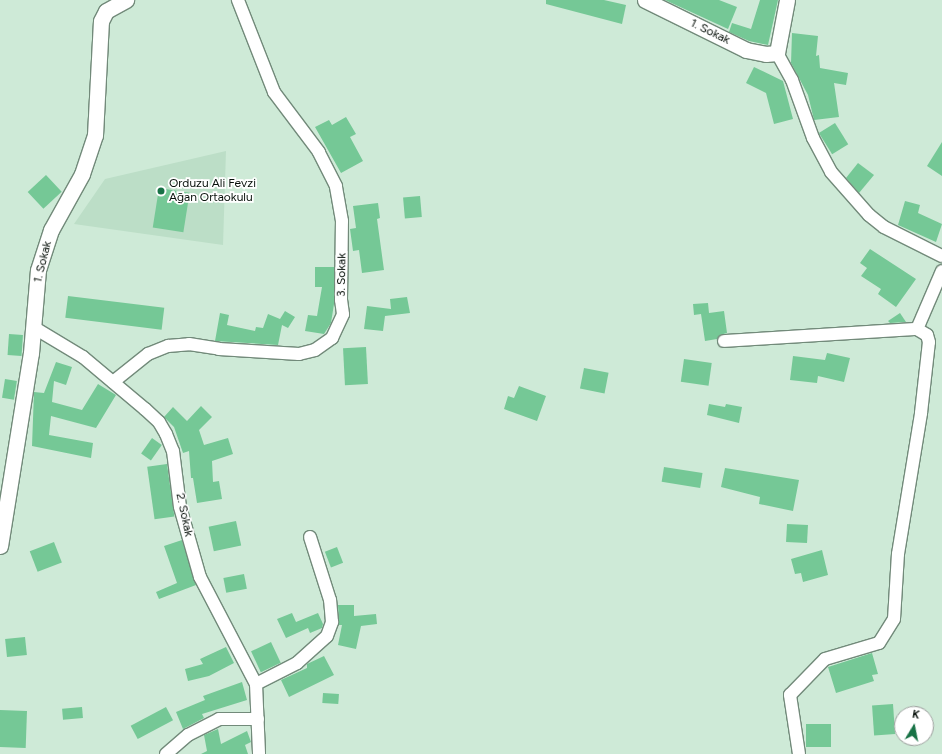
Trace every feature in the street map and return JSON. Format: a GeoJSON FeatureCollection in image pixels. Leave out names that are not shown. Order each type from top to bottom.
{"type":"FeatureCollection","features":[{"type":"Feature","properties":{"kind":"street","name":"1. Sokak"},"geometry":{"type":"LineString","coordinates":[[0,546],[33,327],[38,270],[46,245],[82,174],[95,136],[101,21],[106,11],[126,0]]}},
{"type":"Feature","properties":{"kind":"street","name":"3. Sokak"},"geometry":{"type":"LineString","coordinates":[[113,382],[148,354],[168,346],[189,344],[219,349],[299,354],[315,350],[332,338],[343,314],[341,300],[342,220],[336,186],[319,152],[274,92],[238,0]]}},
{"type":"Feature","properties":{"kind":"street","name":"1. Sokak"},"geometry":{"type":"LineString","coordinates":[[645,0],[746,50],[766,54],[777,53]]}},
{"type":"Feature","properties":{"kind":"street"},"geometry":{"type":"LineString","coordinates":[[787,0],[777,53],[792,80],[813,138],[831,172],[869,215],[884,227],[942,256]]}},
{"type":"Feature","properties":{"kind":"street"},"geometry":{"type":"LineString","coordinates":[[917,329],[942,271]]}},
{"type":"Feature","properties":{"kind":"street","name":"2. Sokak"},"geometry":{"type":"LineString","coordinates":[[33,327],[83,357],[145,409],[159,422],[166,434],[173,451],[180,507],[200,577],[256,684],[259,754]]}},
{"type":"Feature","properties":{"kind":"street"},"geometry":{"type":"LineString","coordinates":[[724,341],[917,329],[927,335],[929,342],[898,554],[894,619],[879,643],[825,659],[790,696],[799,754]]}},
{"type":"Feature","properties":{"kind":"street"},"geometry":{"type":"LineString","coordinates":[[256,684],[297,663],[327,636],[332,622],[330,600],[310,537]]}},
{"type":"Feature","properties":{"kind":"street"},"geometry":{"type":"LineString","coordinates":[[166,754],[188,735],[219,719],[258,719]]}},
{"type":"Feature","properties":{"kind":"shaded area","name":"Orduzu Ali Fevzi Ağan Ortaokulu"},"geometry":{"type":"Polygon","coordinates":[[[226,151],[223,245],[74,224],[105,179],[226,151]]]}},
{"type":"Feature","properties":{"kind":"building"},"geometry":{"type":"Polygon","coordinates":[[[546,0],[604,0],[626,5],[622,24],[546,4],[546,0]]]}},
{"type":"Feature","properties":{"kind":"building"},"geometry":{"type":"Polygon","coordinates":[[[665,0],[719,0],[737,7],[728,29],[665,0]]]}},
{"type":"Feature","properties":{"kind":"building"},"geometry":{"type":"Polygon","coordinates":[[[760,0],[778,0],[768,45],[749,41],[729,32],[732,23],[751,29],[760,0]]]}},
{"type":"Feature","properties":{"kind":"building"},"geometry":{"type":"Polygon","coordinates":[[[792,33],[818,36],[816,56],[819,55],[820,68],[848,73],[846,85],[834,83],[839,117],[814,120],[808,95],[791,63],[792,33]]]}},
{"type":"Feature","properties":{"kind":"building"},"geometry":{"type":"Polygon","coordinates":[[[754,67],[783,81],[793,119],[774,124],[766,93],[746,83],[754,67]]]}},
{"type":"Feature","properties":{"kind":"building"},"geometry":{"type":"Polygon","coordinates":[[[346,117],[356,134],[350,137],[363,161],[341,173],[315,127],[329,120],[332,125],[346,117]]]}},
{"type":"Feature","properties":{"kind":"building"},"geometry":{"type":"Polygon","coordinates":[[[835,123],[848,144],[832,154],[819,133],[835,123]]]}},
{"type":"Feature","properties":{"kind":"building"},"geometry":{"type":"Polygon","coordinates":[[[942,142],[942,176],[927,166],[942,142]]]}},
{"type":"Feature","properties":{"kind":"building"},"geometry":{"type":"Polygon","coordinates":[[[858,163],[874,175],[859,193],[846,178],[858,163]]]}},
{"type":"Feature","properties":{"kind":"building"},"geometry":{"type":"Polygon","coordinates":[[[46,175],[62,192],[43,209],[28,192],[46,175]]]}},
{"type":"Feature","properties":{"kind":"building"},"geometry":{"type":"Polygon","coordinates":[[[159,188],[190,193],[183,232],[153,228],[159,188]]]}},
{"type":"Feature","properties":{"kind":"building"},"geometry":{"type":"Polygon","coordinates":[[[420,196],[422,217],[405,218],[403,197],[420,196]]]}},
{"type":"Feature","properties":{"kind":"building"},"geometry":{"type":"Polygon","coordinates":[[[905,201],[920,205],[918,213],[942,224],[936,242],[898,225],[905,201]]]}},
{"type":"Feature","properties":{"kind":"building"},"geometry":{"type":"Polygon","coordinates":[[[378,203],[380,218],[377,219],[384,270],[362,273],[359,250],[353,251],[350,229],[356,228],[353,206],[378,203]]]}},
{"type":"Feature","properties":{"kind":"building"},"geometry":{"type":"Polygon","coordinates":[[[870,249],[916,279],[896,307],[878,294],[881,289],[861,276],[867,268],[860,263],[870,249]]]}},
{"type":"Feature","properties":{"kind":"building"},"geometry":{"type":"Polygon","coordinates":[[[315,267],[334,267],[334,304],[331,323],[324,334],[305,331],[308,315],[317,316],[322,287],[315,287],[315,267]]]}},
{"type":"Feature","properties":{"kind":"building"},"geometry":{"type":"Polygon","coordinates":[[[68,296],[164,308],[162,330],[65,318],[68,296]]]}},
{"type":"Feature","properties":{"kind":"building"},"geometry":{"type":"Polygon","coordinates":[[[407,297],[410,313],[385,316],[383,331],[364,329],[367,306],[391,309],[390,299],[407,297]]]}},
{"type":"Feature","properties":{"kind":"building"},"geometry":{"type":"Polygon","coordinates":[[[708,303],[709,313],[724,311],[727,333],[720,335],[717,339],[705,341],[701,314],[694,315],[693,304],[708,303]]]}},
{"type":"Feature","properties":{"kind":"building"},"geometry":{"type":"Polygon","coordinates":[[[285,311],[295,317],[288,328],[282,325],[278,345],[215,341],[220,313],[229,315],[227,325],[255,331],[256,327],[263,328],[268,314],[280,319],[285,311]]]}},
{"type":"Feature","properties":{"kind":"building"},"geometry":{"type":"Polygon","coordinates":[[[900,313],[906,322],[890,323],[888,321],[900,313]]]}},
{"type":"Feature","properties":{"kind":"building"},"geometry":{"type":"Polygon","coordinates":[[[9,334],[23,335],[22,356],[8,355],[9,334]]]}},
{"type":"Feature","properties":{"kind":"building"},"geometry":{"type":"Polygon","coordinates":[[[366,347],[368,384],[345,385],[343,348],[366,347]]]}},
{"type":"Feature","properties":{"kind":"building"},"geometry":{"type":"Polygon","coordinates":[[[827,353],[850,358],[844,382],[818,376],[817,383],[790,380],[793,356],[825,360],[827,353]]]}},
{"type":"Feature","properties":{"kind":"building"},"geometry":{"type":"Polygon","coordinates":[[[684,359],[712,363],[709,386],[681,382],[684,359]]]}},
{"type":"Feature","properties":{"kind":"building"},"geometry":{"type":"Polygon","coordinates":[[[56,362],[72,367],[66,385],[54,381],[52,402],[82,410],[98,384],[116,395],[96,428],[51,416],[49,435],[93,443],[91,458],[32,446],[34,392],[44,393],[56,362]]]}},
{"type":"Feature","properties":{"kind":"building"},"geometry":{"type":"Polygon","coordinates":[[[584,368],[609,373],[605,393],[580,389],[584,368]]]}},
{"type":"Feature","properties":{"kind":"building"},"geometry":{"type":"Polygon","coordinates":[[[5,379],[17,381],[14,400],[2,398],[5,379]]]}},
{"type":"Feature","properties":{"kind":"building"},"geometry":{"type":"Polygon","coordinates":[[[519,386],[546,396],[537,421],[504,409],[508,396],[514,398],[519,386]]]}},
{"type":"Feature","properties":{"kind":"building"},"geometry":{"type":"Polygon","coordinates":[[[709,404],[725,407],[726,404],[742,407],[739,423],[707,415],[709,404]]]}},
{"type":"Feature","properties":{"kind":"building"},"geometry":{"type":"Polygon","coordinates":[[[201,406],[212,417],[199,430],[204,445],[228,438],[233,454],[212,461],[213,482],[219,481],[222,499],[197,503],[193,478],[191,478],[189,451],[183,453],[174,427],[164,417],[173,407],[187,421],[201,406]]]}},
{"type":"Feature","properties":{"kind":"building"},"geometry":{"type":"Polygon","coordinates":[[[152,438],[162,445],[151,460],[141,454],[152,438]]]}},
{"type":"Feature","properties":{"kind":"building"},"geometry":{"type":"Polygon","coordinates":[[[167,464],[174,516],[155,519],[147,467],[167,464]]]}},
{"type":"Feature","properties":{"kind":"building"},"geometry":{"type":"Polygon","coordinates":[[[664,467],[703,473],[700,488],[662,482],[664,467]]]}},
{"type":"Feature","properties":{"kind":"building"},"geometry":{"type":"Polygon","coordinates":[[[725,468],[799,480],[793,511],[759,504],[760,497],[721,487],[725,468]]]}},
{"type":"Feature","properties":{"kind":"building"},"geometry":{"type":"Polygon","coordinates":[[[236,521],[241,545],[214,551],[209,527],[236,521]]]}},
{"type":"Feature","properties":{"kind":"building"},"geometry":{"type":"Polygon","coordinates":[[[787,524],[808,525],[807,543],[786,542],[787,524]]]}},
{"type":"Feature","properties":{"kind":"building"},"geometry":{"type":"Polygon","coordinates":[[[182,540],[196,585],[159,599],[156,592],[177,583],[164,546],[182,540]]]}},
{"type":"Feature","properties":{"kind":"building"},"geometry":{"type":"Polygon","coordinates":[[[54,542],[62,563],[38,572],[30,551],[54,542]]]}},
{"type":"Feature","properties":{"kind":"building"},"geometry":{"type":"Polygon","coordinates":[[[337,547],[343,563],[331,568],[325,552],[337,547]]]}},
{"type":"Feature","properties":{"kind":"building"},"geometry":{"type":"Polygon","coordinates":[[[822,550],[828,575],[803,582],[801,573],[795,574],[791,559],[822,550]]]}},
{"type":"Feature","properties":{"kind":"building"},"geometry":{"type":"Polygon","coordinates":[[[244,574],[247,589],[226,593],[223,578],[244,574]]]}},
{"type":"Feature","properties":{"kind":"building"},"geometry":{"type":"Polygon","coordinates":[[[338,605],[354,605],[354,616],[376,614],[377,624],[361,626],[356,649],[338,645],[342,625],[339,625],[338,605]]]}},
{"type":"Feature","properties":{"kind":"building"},"geometry":{"type":"Polygon","coordinates":[[[292,613],[296,622],[318,613],[323,624],[322,628],[310,633],[308,628],[286,638],[277,619],[292,613]]]}},
{"type":"Feature","properties":{"kind":"building"},"geometry":{"type":"Polygon","coordinates":[[[25,637],[27,655],[7,657],[5,639],[25,637]]]}},
{"type":"Feature","properties":{"kind":"building"},"geometry":{"type":"Polygon","coordinates":[[[271,642],[281,663],[261,672],[251,651],[271,642]]]}},
{"type":"Feature","properties":{"kind":"building"},"geometry":{"type":"Polygon","coordinates":[[[226,647],[234,663],[209,676],[188,681],[185,669],[203,664],[200,659],[226,647]]]}},
{"type":"Feature","properties":{"kind":"building"},"geometry":{"type":"Polygon","coordinates":[[[872,653],[878,674],[872,675],[874,681],[836,693],[828,667],[872,653]]]}},
{"type":"Feature","properties":{"kind":"building"},"geometry":{"type":"Polygon","coordinates":[[[324,656],[334,675],[289,697],[281,680],[307,668],[307,664],[324,656]]]}},
{"type":"Feature","properties":{"kind":"building"},"geometry":{"type":"Polygon","coordinates":[[[242,682],[247,700],[202,714],[204,718],[183,729],[176,712],[205,700],[203,696],[242,682]]]}},
{"type":"Feature","properties":{"kind":"building"},"geometry":{"type":"Polygon","coordinates":[[[323,693],[339,694],[338,704],[322,703],[323,693]]]}},
{"type":"Feature","properties":{"kind":"building"},"geometry":{"type":"Polygon","coordinates":[[[893,704],[894,734],[874,735],[872,705],[893,704]]]}},
{"type":"Feature","properties":{"kind":"building"},"geometry":{"type":"Polygon","coordinates":[[[82,707],[83,718],[63,720],[62,709],[82,707]]]}},
{"type":"Feature","properties":{"kind":"building"},"geometry":{"type":"Polygon","coordinates":[[[166,707],[173,720],[138,739],[131,726],[166,707]]]}},
{"type":"Feature","properties":{"kind":"building"},"geometry":{"type":"Polygon","coordinates":[[[0,710],[27,711],[26,748],[0,747],[0,710]]]}},
{"type":"Feature","properties":{"kind":"building"},"geometry":{"type":"Polygon","coordinates":[[[806,724],[831,724],[831,747],[806,747],[806,724]]]}},
{"type":"Feature","properties":{"kind":"building"},"geometry":{"type":"Polygon","coordinates":[[[218,729],[221,744],[247,731],[251,742],[245,745],[248,754],[201,754],[207,751],[204,735],[218,729]]]}},
{"type":"Feature","properties":{"kind":"place","name":"Orduzu Ali Fevzi Ağan Ortaokulu"},"geometry":{"type":"Point","coordinates":[161,191]}}]}
